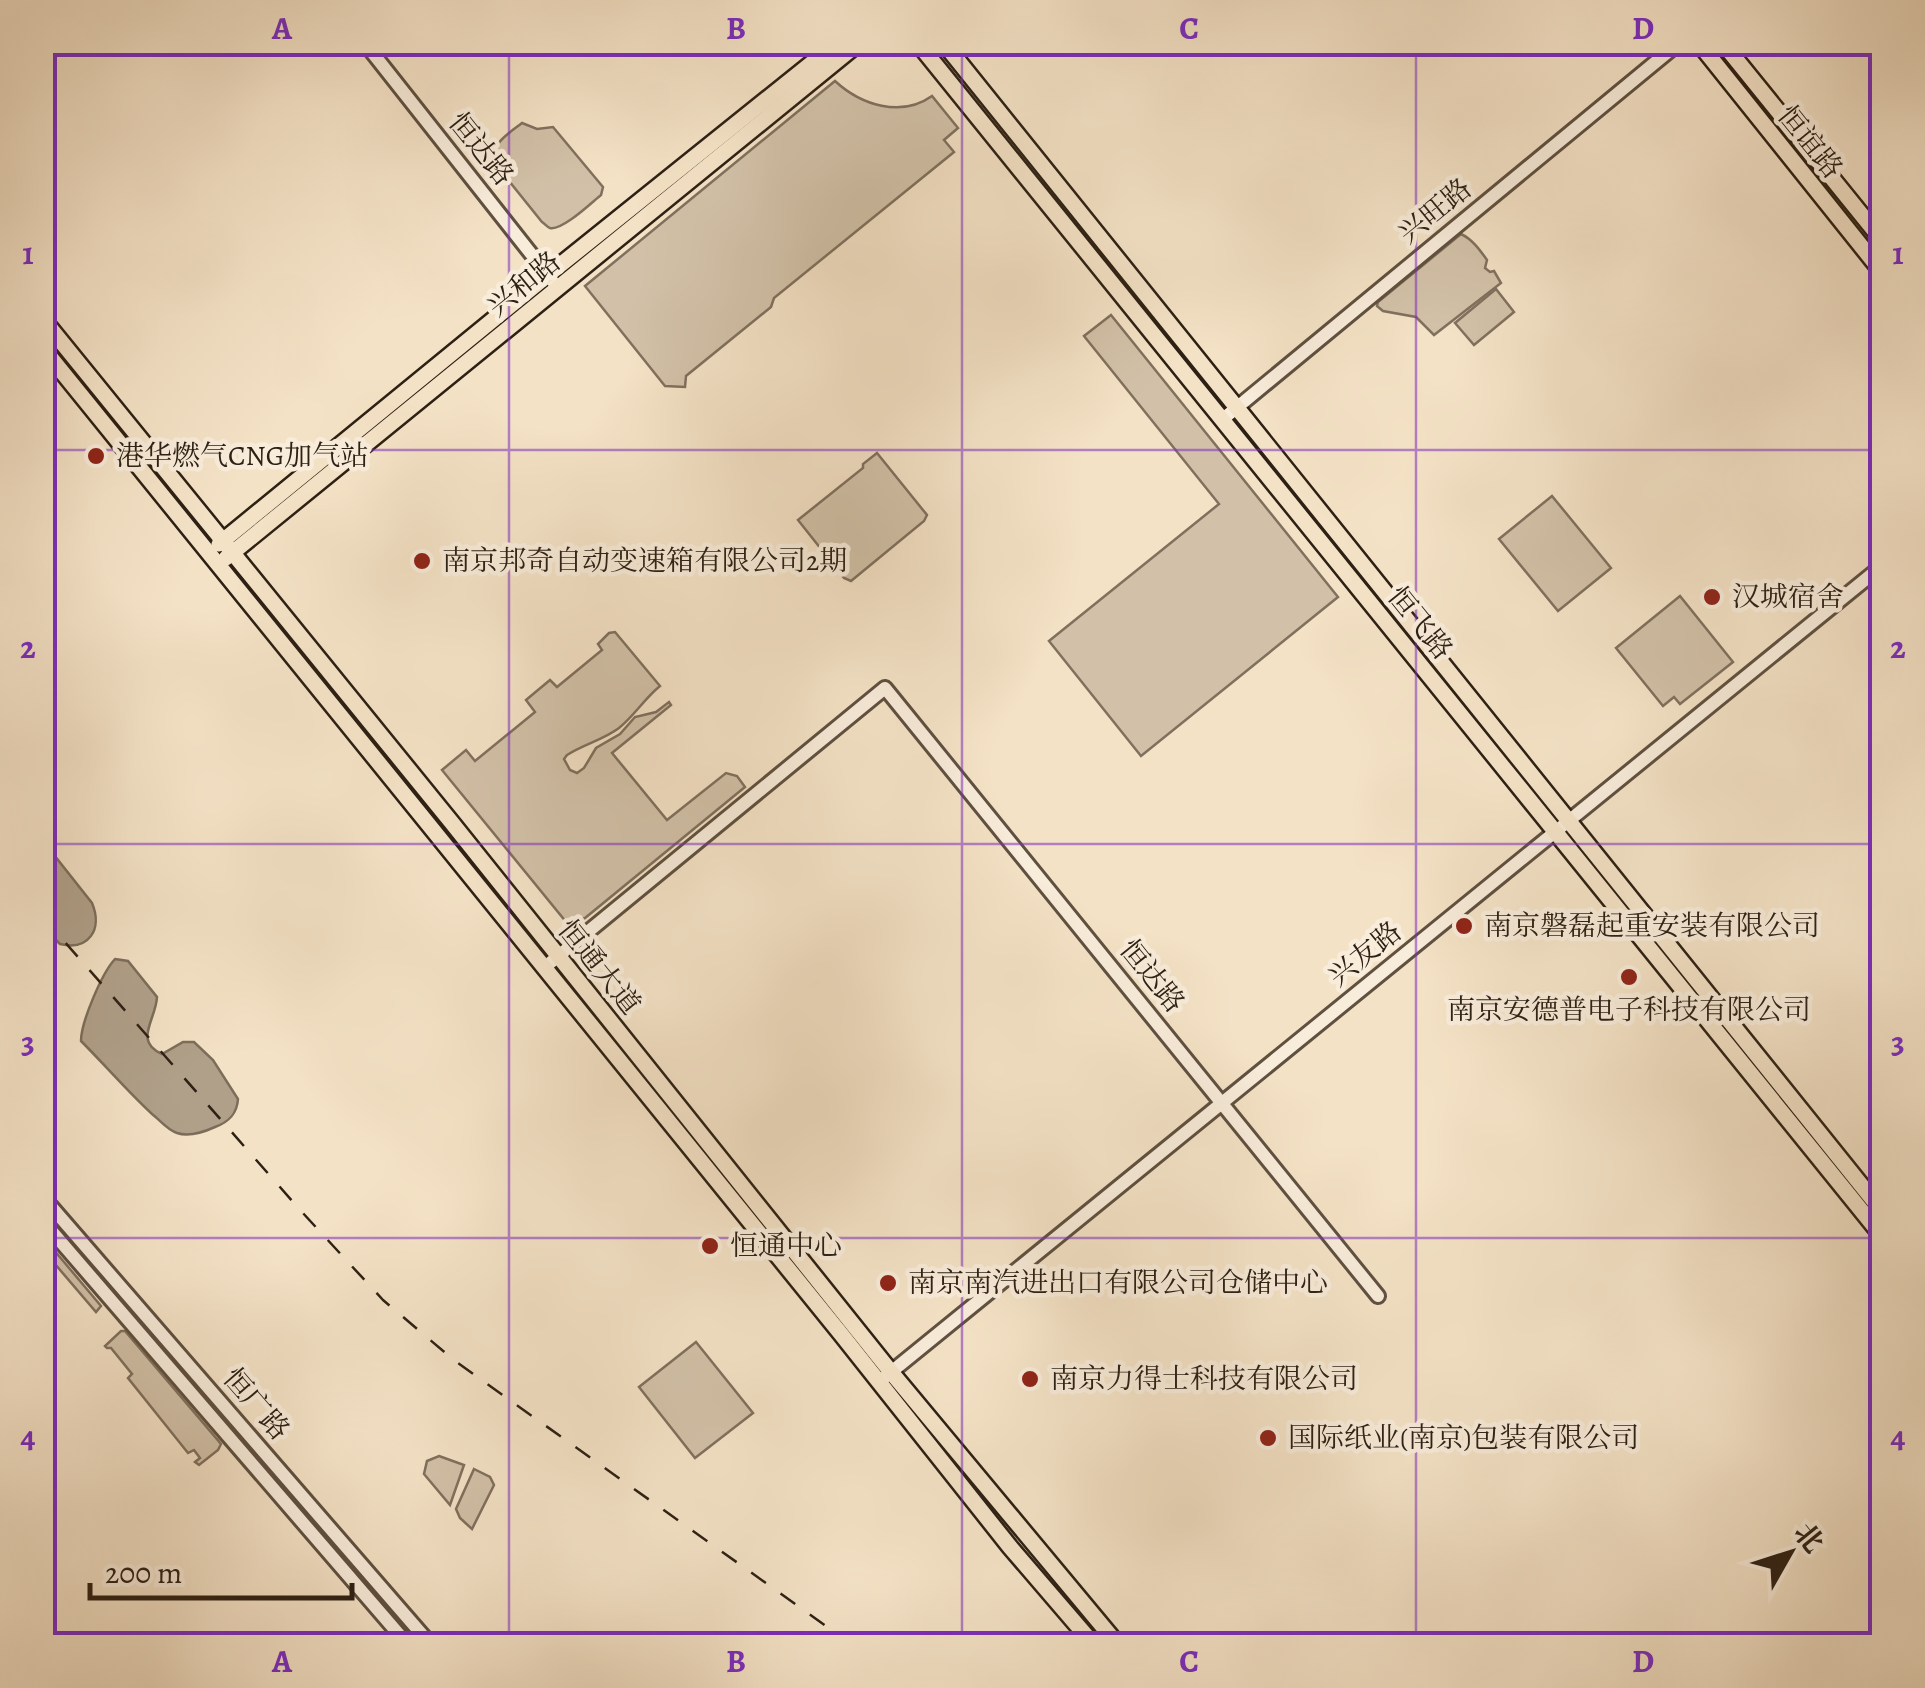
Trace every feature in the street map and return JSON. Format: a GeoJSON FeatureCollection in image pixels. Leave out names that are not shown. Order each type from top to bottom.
{"type":"FeatureCollection","features":[{"type":"Feature","properties":{"kind":"main road","name":"兴和路"},"geometry":{"type":"LineString","coordinates":[[214,558],[554,281],[838,42]]}},
{"type":"Feature","properties":{"kind":"main road","name":"兴和路"},"geometry":{"type":"LineString","coordinates":[[554,281],[860,42]]}},
{"type":"Feature","properties":{"kind":"main road","name":"恒飞路"},"geometry":{"type":"LineString","coordinates":[[918,42],[1222,419],[1882,1211]]}},
{"type":"Feature","properties":{"kind":"main road","name":"恒飞路"},"geometry":{"type":"LineString","coordinates":[[943,42],[1236,408],[1882,1236]]}},
{"type":"Feature","properties":{"kind":"main road","name":"恒谊路"},"geometry":{"type":"LineString","coordinates":[[1698,42],[1882,272]]}},
{"type":"Feature","properties":{"kind":"main road","name":"恒谊路"},"geometry":{"type":"LineString","coordinates":[[1722,42],[1882,240]]}},
{"type":"Feature","properties":{"kind":"main road","name":"恒通大道"},"geometry":{"type":"LineString","coordinates":[[42,318],[228,546],[551,962]]}},
{"type":"Feature","properties":{"kind":"main road","name":"恒通大道"},"geometry":{"type":"LineString","coordinates":[[42,347],[551,962],[885,1376],[1120,1646]]}},
{"type":"Feature","properties":{"kind":"main road","name":"恒通大道"},"geometry":{"type":"LineString","coordinates":[[885,1376],[1010,1547],[1096,1646]]}},
{"type":"Feature","properties":{"kind":"street","name":"恒达路"},"geometry":{"type":"LineString","coordinates":[[364,42],[554,281]]}},
{"type":"Feature","properties":{"kind":"street","name":"兴旺路"},"geometry":{"type":"LineString","coordinates":[[1222,419],[1680,42]]}},
{"type":"Feature","properties":{"kind":"street","name":"兴友路"},"geometry":{"type":"LineString","coordinates":[[885,1376],[1882,566]]}},
{"type":"Feature","properties":{"kind":"street","name":"恒达路"},"geometry":{"type":"LineString","coordinates":[[551,962],[886,688],[1378,1296]]}},
{"type":"Feature","properties":{"kind":"street","name":"恒广路"},"geometry":{"type":"LineString","coordinates":[[42,1196],[432,1646]]}},
{"type":"Feature","properties":{"kind":"street","name":"恒广路"},"geometry":{"type":"LineString","coordinates":[[42,1220],[409,1646]]}},
{"type":"Feature","properties":{"kind":"shaded area"},"geometry":{"type":"Polygon","coordinates":[[[835,81],[857,97],[882,106],[907,106],[932,96],[958,128],[944,140],[954,152],[774,298],[771,307],[686,376],[685,387],[665,386],[585,286],[835,81]]]}},
{"type":"Feature","properties":{"kind":"shaded area"},"geometry":{"type":"Polygon","coordinates":[[[522,123],[537,129],[553,127],[603,187],[601,195],[555,228],[542,222],[493,161],[498,144],[522,123]]]}},
{"type":"Feature","properties":{"kind":"shaded area"},"geometry":{"type":"Polygon","coordinates":[[[1461,234],[1479,249],[1487,260],[1485,268],[1494,271],[1501,283],[1434,335],[1416,317],[1383,311],[1377,306],[1378,302],[1461,234]]]}},
{"type":"Feature","properties":{"kind":"shaded area"},"geometry":{"type":"Polygon","coordinates":[[[1496,289],[1514,312],[1474,345],[1455,323],[1496,289]]]}},
{"type":"Feature","properties":{"kind":"shaded area"},"geometry":{"type":"Polygon","coordinates":[[[1111,315],[1338,597],[1141,756],[1049,641],[1219,504],[1084,336],[1111,315]]]}},
{"type":"Feature","properties":{"kind":"shaded area"},"geometry":{"type":"Polygon","coordinates":[[[877,453],[927,515],[851,581],[844,578],[798,520],[877,453]]]}},
{"type":"Feature","properties":{"kind":"shaded area"},"geometry":{"type":"Polygon","coordinates":[[[1552,496],[1611,568],[1558,611],[1499,539],[1552,496]]]}},
{"type":"Feature","properties":{"kind":"shaded area"},"geometry":{"type":"Polygon","coordinates":[[[1680,596],[1733,662],[1680,704],[1674,697],[1663,706],[1616,648],[1680,596]]]}},
{"type":"Feature","properties":{"kind":"shaded area"},"geometry":{"type":"Polygon","coordinates":[[[615,632],[660,686],[619,728],[567,755],[564,759],[570,770],[577,773],[584,768],[596,748],[620,734],[635,717],[656,712],[669,702],[671,705],[612,753],[667,820],[726,773],[737,776],[745,787],[585,918],[567,923],[442,770],[466,750],[475,761],[535,712],[526,700],[550,680],[557,687],[602,650],[598,644],[615,632]]]}},
{"type":"Feature","properties":{"kind":"shaded area"},"geometry":{"type":"Polygon","coordinates":[[[43,841],[92,903],[94,929],[79,944],[60,944],[43,927],[43,841]]]}},
{"type":"Feature","properties":{"kind":"shaded area"},"geometry":{"type":"Polygon","coordinates":[[[115,959],[128,961],[157,997],[147,1036],[153,1049],[162,1054],[183,1042],[194,1042],[213,1060],[238,1099],[234,1113],[224,1123],[196,1133],[173,1132],[81,1041],[93,998],[115,959]]]}},
{"type":"Feature","properties":{"kind":"shaded area"},"geometry":{"type":"Polygon","coordinates":[[[43,1237],[101,1306],[96,1312],[43,1250],[43,1237]]]}},
{"type":"Feature","properties":{"kind":"shaded area"},"geometry":{"type":"Polygon","coordinates":[[[121,1331],[221,1444],[199,1465],[195,1462],[200,1458],[194,1450],[188,1453],[128,1378],[132,1374],[105,1346],[121,1331]]]}},
{"type":"Feature","properties":{"kind":"shaded area"},"geometry":{"type":"Polygon","coordinates":[[[696,1342],[753,1413],[695,1458],[639,1387],[696,1342]]]}},
{"type":"Feature","properties":{"kind":"shaded area"},"geometry":{"type":"Polygon","coordinates":[[[439,1456],[464,1465],[450,1505],[424,1474],[427,1461],[439,1456]]]}},
{"type":"Feature","properties":{"kind":"shaded area"},"geometry":{"type":"Polygon","coordinates":[[[474,1469],[490,1477],[494,1485],[472,1529],[456,1509],[474,1469]]]}},
{"type":"Feature","properties":{"kind":"railway"},"geometry":{"type":"LineString","coordinates":[[42,916],[383,1300],[455,1361],[854,1646]]}},
{"type":"Feature","properties":{"kind":"place","name":"港华燃气CNG加气站"},"geometry":{"type":"Point","coordinates":[96,456]}},
{"type":"Feature","properties":{"kind":"place","name":"南京邦奇自动变速箱有限公司2期"},"geometry":{"type":"Point","coordinates":[422,561]}},
{"type":"Feature","properties":{"kind":"place","name":"汉城宿舍"},"geometry":{"type":"Point","coordinates":[1712,597]}},
{"type":"Feature","properties":{"kind":"place","name":"南京磐磊起重安装有限公司"},"geometry":{"type":"Point","coordinates":[1464,926]}},
{"type":"Feature","properties":{"kind":"place","name":"南京安德普电子科技有限公司"},"geometry":{"type":"Point","coordinates":[1629,977]}},
{"type":"Feature","properties":{"kind":"place","name":"恒通中心"},"geometry":{"type":"Point","coordinates":[710,1246]}},
{"type":"Feature","properties":{"kind":"place","name":"南京南汽进出口有限公司仓储中心"},"geometry":{"type":"Point","coordinates":[888,1283]}},
{"type":"Feature","properties":{"kind":"place","name":"南京力得士科技有限公司"},"geometry":{"type":"Point","coordinates":[1030,1379]}},
{"type":"Feature","properties":{"kind":"place","name":"国际纸业(南京)包装有限公司"},"geometry":{"type":"Point","coordinates":[1268,1438]}}]}
